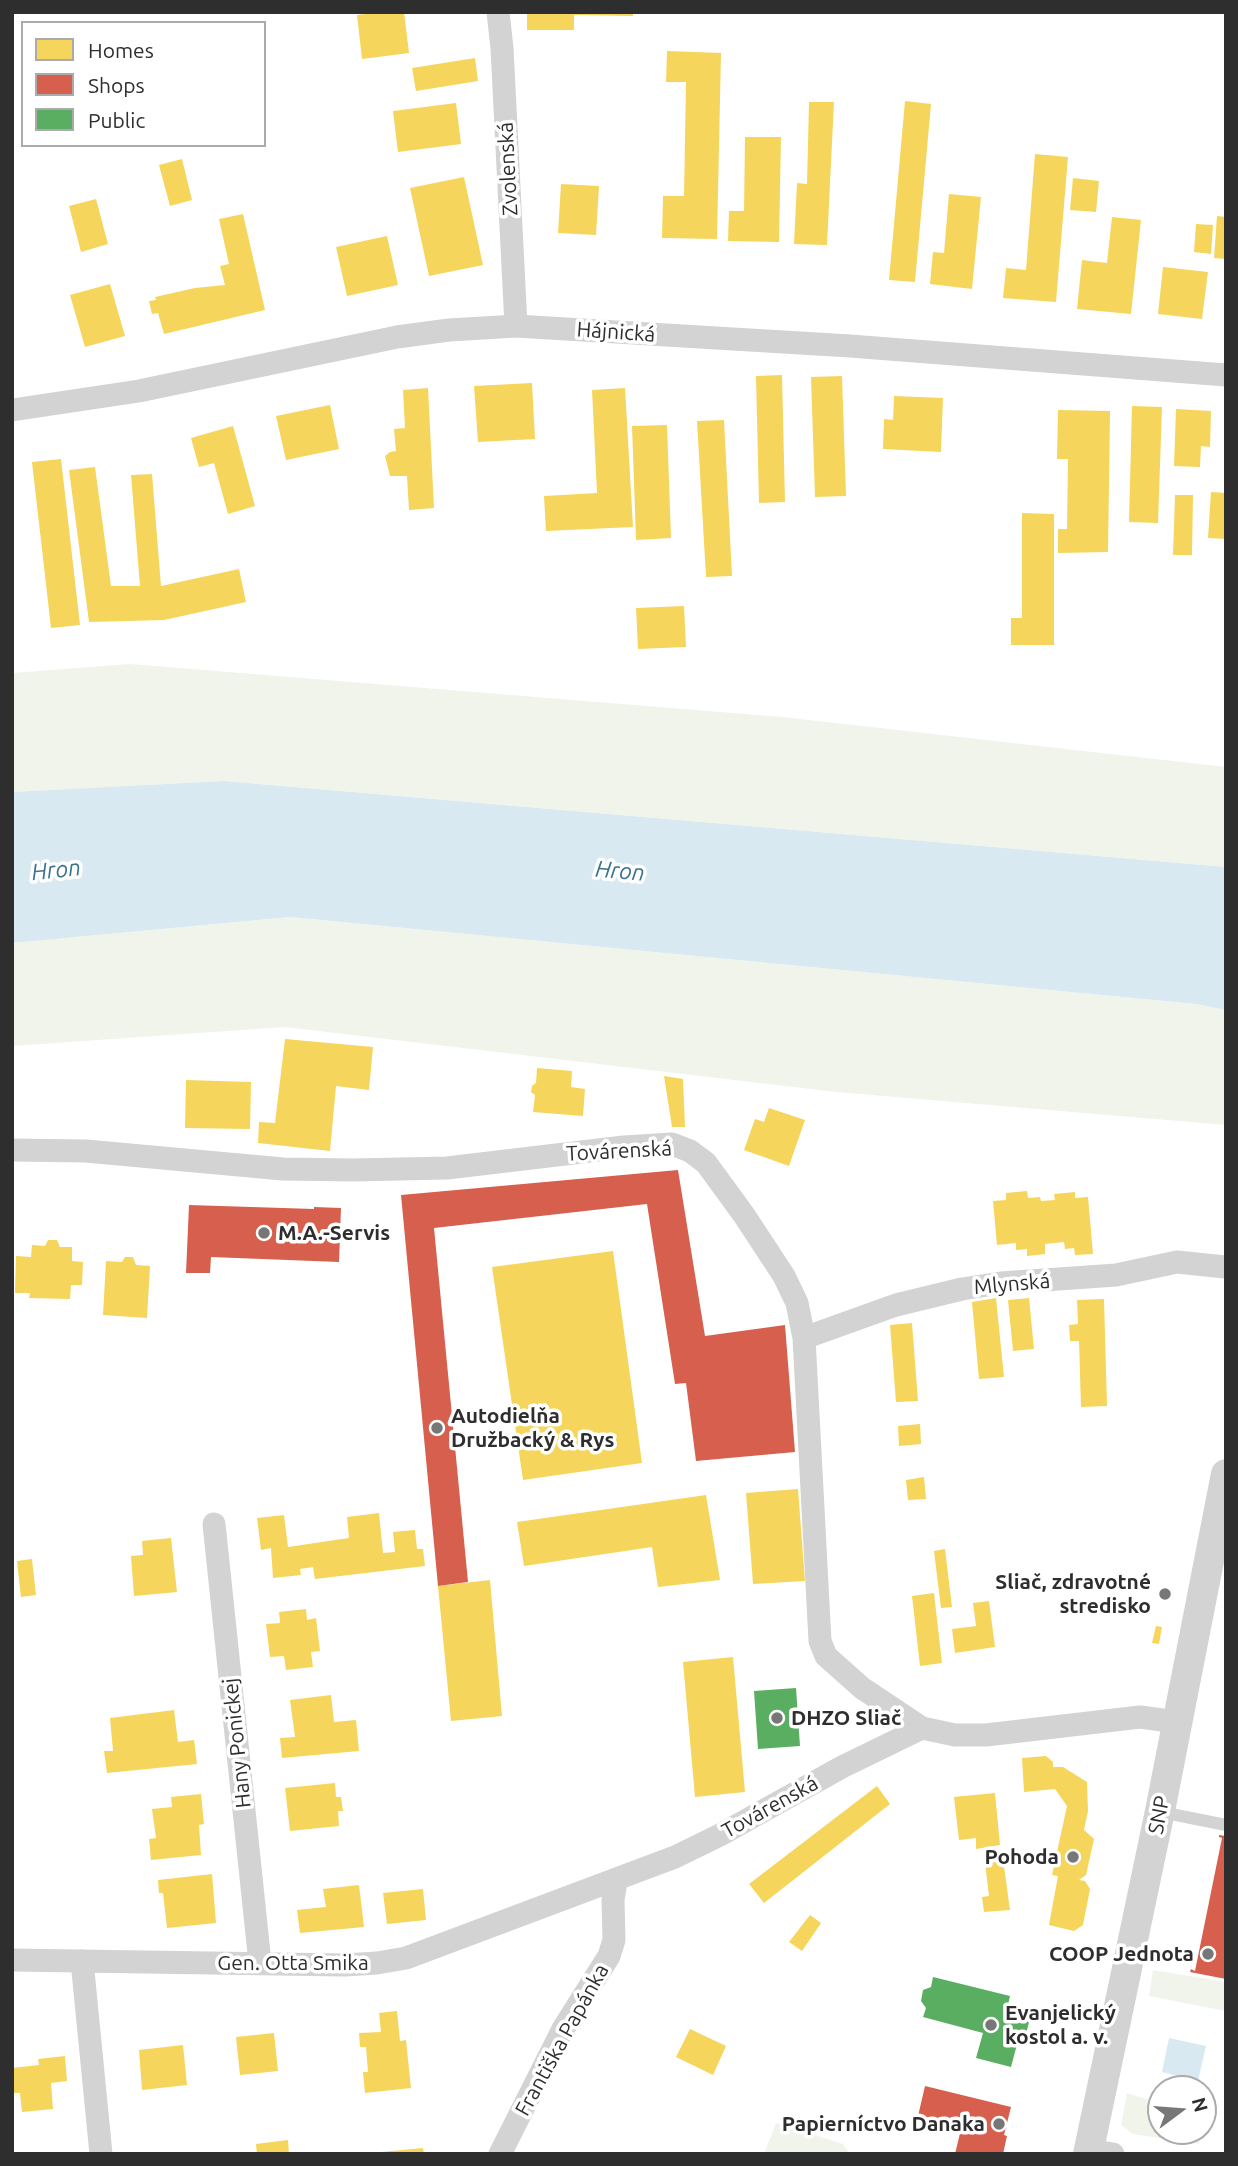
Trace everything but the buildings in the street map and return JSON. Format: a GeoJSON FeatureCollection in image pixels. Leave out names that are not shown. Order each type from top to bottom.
{"type":"FeatureCollection","features":[{"type":"Feature","properties":{"kind":"street","name":"Zvolenská"},"geometry":{"type":"LineString","coordinates":[[498,12],[516,326]]}},
{"type":"Feature","properties":{"kind":"street","name":"Hájnická"},"geometry":{"type":"LineString","coordinates":[[12,410],[139,391],[397,337],[449,330],[516,326],[850,346],[1226,375]]}},
{"type":"Feature","properties":{"kind":"street","name":"Továrenská"},"geometry":{"type":"LineString","coordinates":[[12,1150],[86,1150],[283,1169],[353,1170],[447,1168],[671,1144],[690,1150],[706,1163],[744,1215],[784,1276],[797,1303],[804,1338],[820,1641],[826,1656],[862,1688],[922,1728],[956,1735],[986,1735],[1140,1717],[1177,1722]]}},
{"type":"Feature","properties":{"kind":"street","name":"Mlynská"},"geometry":{"type":"LineString","coordinates":[[804,1338],[896,1305],[961,1289],[1001,1283],[1116,1275],[1177,1262],[1225,1267]]}},
{"type":"Feature","properties":{"kind":"street","name":"SNP"},"geometry":{"type":"LineString","coordinates":[[1097,2152],[1177,1722],[1216,1572],[1226,1475]]}},
{"type":"Feature","properties":{"kind":"street","name":"Hany Ponickej"},"geometry":{"type":"LineString","coordinates":[[215,1524],[260,1963]]}},
{"type":"Feature","properties":{"kind":"street","name":"Továrenská"},"geometry":{"type":"LineString","coordinates":[[616,1881],[720,1835],[842,1766],[922,1728]]}},
{"type":"Feature","properties":{"kind":"street","name":"Gen. Otta Smika"},"geometry":{"type":"LineString","coordinates":[[12,1959],[345,1965],[377,1963],[406,1958],[616,1881]]}},
{"type":"Feature","properties":{"kind":"street","name":"Františka Papánka"},"geometry":{"type":"LineString","coordinates":[[500,2154],[563,2029],[609,1956],[614,1940],[613,1900],[616,1881]]}},
{"type":"Feature","properties":{"kind":"street"},"geometry":{"type":"LineString","coordinates":[[82,1961],[101,2154]]}},
{"type":"Feature","properties":{"kind":"lane"},"geometry":{"type":"LineString","coordinates":[[1160,1811],[1226,1825]]}},
{"type":"Feature","properties":{"kind":"shaded area"},"geometry":{"type":"Polygon","coordinates":[[[130,664],[782,717],[1226,767],[1226,867],[225,781],[12,792],[12,673],[130,664]]]}},
{"type":"Feature","properties":{"kind":"shaded area"},"geometry":{"type":"Polygon","coordinates":[[[290,917],[1196,1004],[1226,1010],[1226,1125],[836,1092],[285,1027],[12,1046],[12,943],[290,917]]]}},
{"type":"Feature","properties":{"kind":"shaded area"},"geometry":{"type":"Polygon","coordinates":[[[1153,1970],[1226,1982],[1226,2011],[1149,1996],[1153,1970]]]}},
{"type":"Feature","properties":{"kind":"shaded area"},"geometry":{"type":"Polygon","coordinates":[[[1127,2093],[1147,2099],[1147,2136],[1133,2134],[1121,2125],[1127,2093]]]}},
{"type":"Feature","properties":{"kind":"shaded area"},"geometry":{"type":"Polygon","coordinates":[[[776,2123],[843,2144],[850,2154],[764,2154],[776,2123]]]}},
{"type":"Feature","properties":{"kind":"water","name":"Hron"},"geometry":{"type":"Polygon","coordinates":[[[224,781],[1226,867],[1226,1010],[1196,1004],[290,917],[12,943],[12,792],[224,781]]]}},
{"type":"Feature","properties":{"kind":"water"},"geometry":{"type":"Polygon","coordinates":[[[1169,2038],[1206,2046],[1199,2075],[1162,2072],[1169,2038]]]}},
{"type":"Feature","properties":{"kind":"place","name":"M.A.-Servis"},"geometry":{"type":"Point","coordinates":[264,1233]}},
{"type":"Feature","properties":{"kind":"place","name":"Autodielňa Družbacký & Rys"},"geometry":{"type":"Point","coordinates":[437,1428]}},
{"type":"Feature","properties":{"kind":"place","name":"Sliač, zdravotné stredisko"},"geometry":{"type":"Point","coordinates":[1165,1594]}},
{"type":"Feature","properties":{"kind":"place","name":"DHZO Sliač"},"geometry":{"type":"Point","coordinates":[777,1718]}},
{"type":"Feature","properties":{"kind":"place","name":"Pohoda"},"geometry":{"type":"Point","coordinates":[1073,1857]}},
{"type":"Feature","properties":{"kind":"place","name":"COOP Jednota"},"geometry":{"type":"Point","coordinates":[1208,1954]}},
{"type":"Feature","properties":{"kind":"place","name":"Evanjelický kostol a. v."},"geometry":{"type":"Point","coordinates":[991,2025]}},
{"type":"Feature","properties":{"kind":"place","name":"Papierníctvo Danaka"},"geometry":{"type":"Point","coordinates":[999,2124]}}]}
